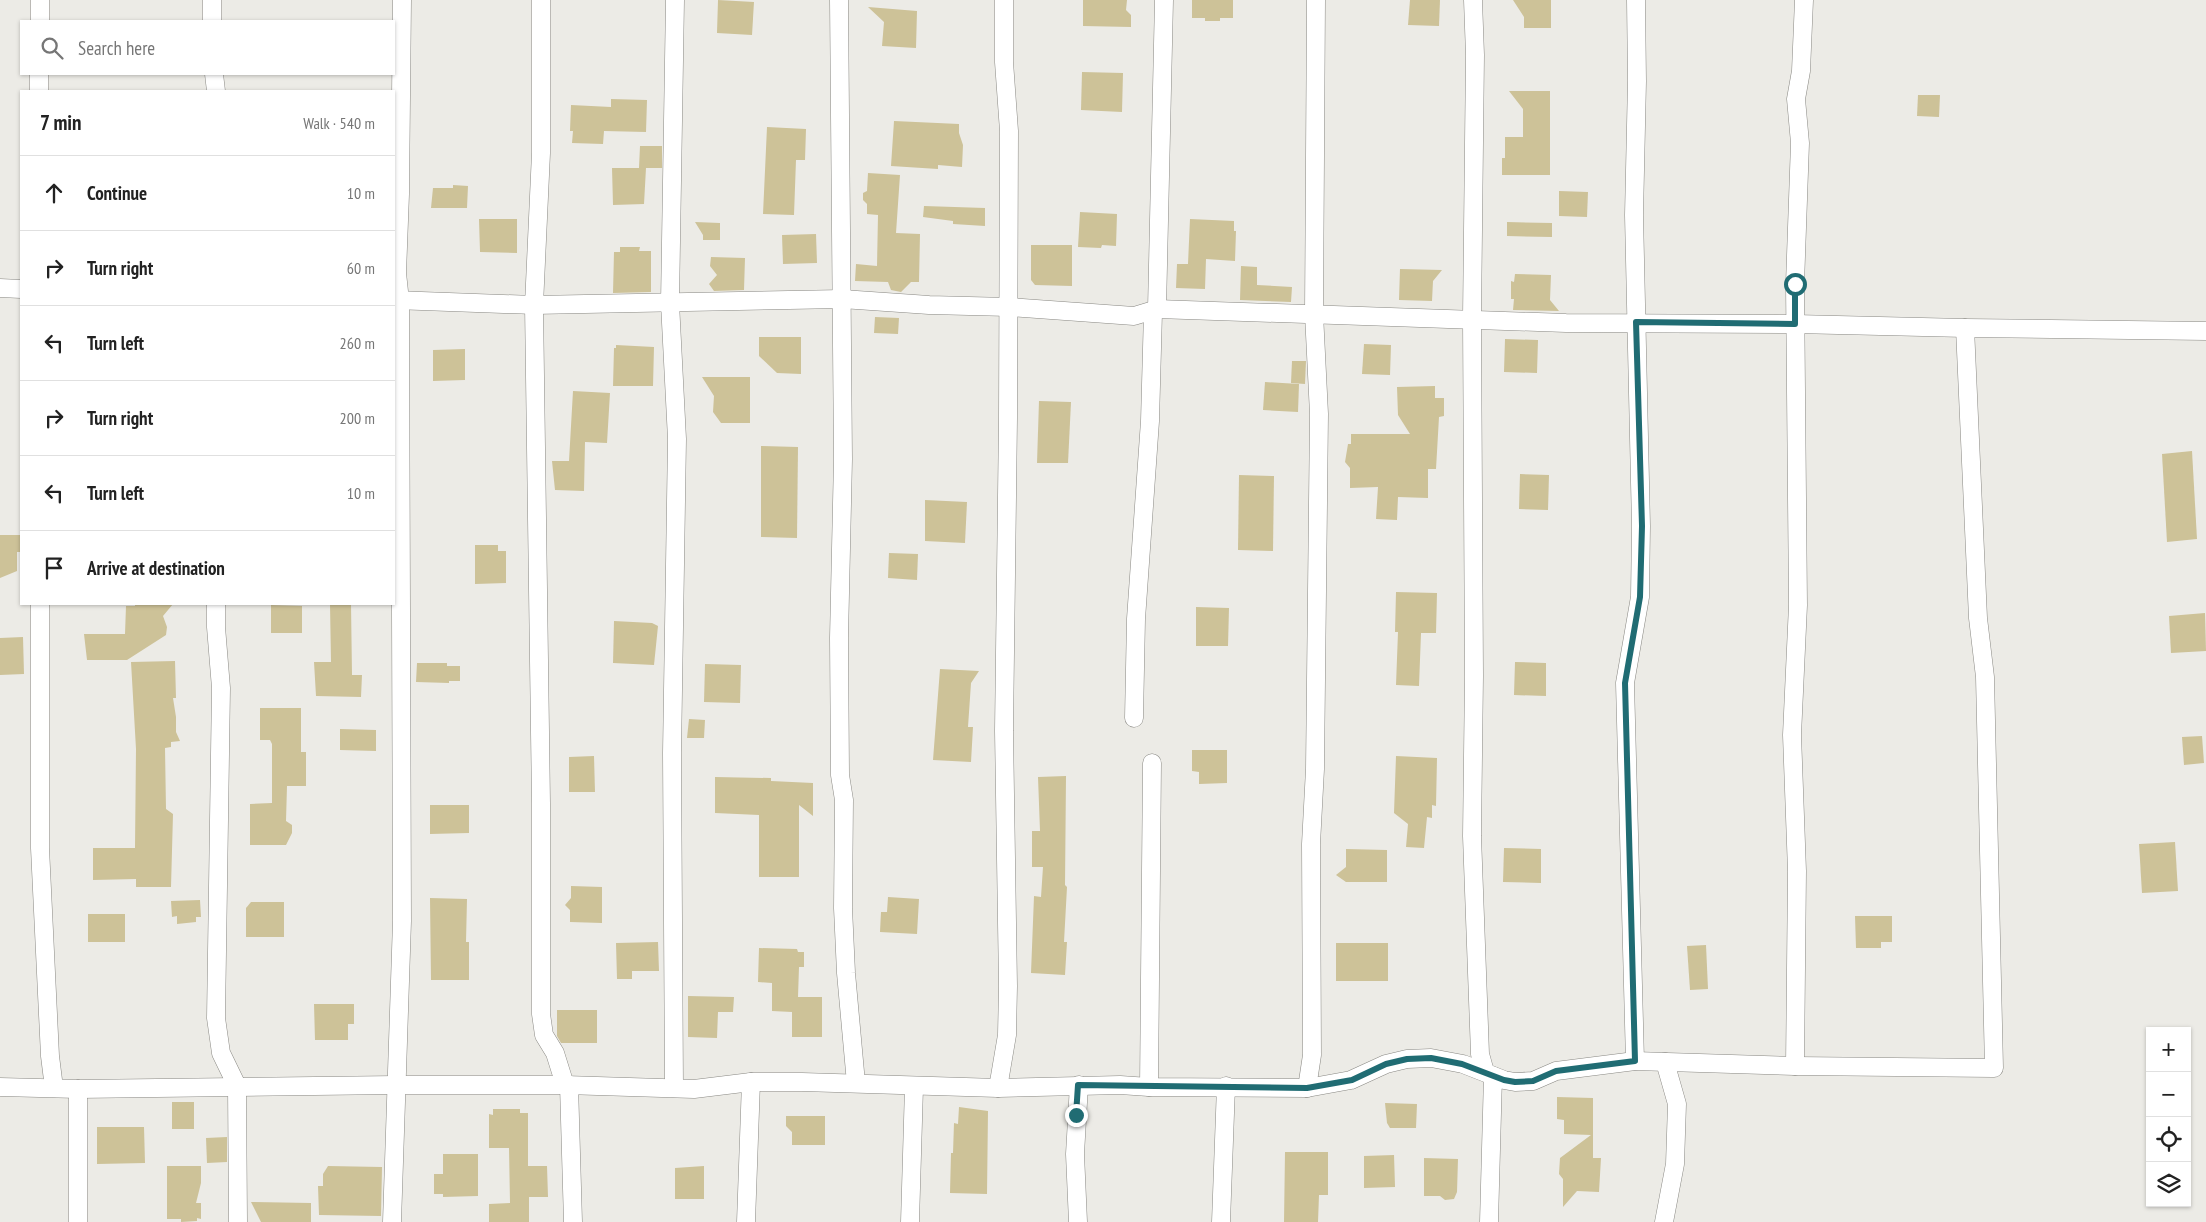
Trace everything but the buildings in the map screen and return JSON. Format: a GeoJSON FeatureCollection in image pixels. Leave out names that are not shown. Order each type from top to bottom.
{"type":"FeatureCollection","features":[{"type":"Feature","properties":{"kind":"street"},"geometry":{"type":"LineString","coordinates":[[40,0],[40,20]]}},
{"type":"Feature","properties":{"kind":"street"},"geometry":{"type":"LineString","coordinates":[[212,0],[212,20]]}},
{"type":"Feature","properties":{"kind":"street"},"geometry":{"type":"LineString","coordinates":[[392,1222],[402,921],[397,273],[400,194],[402,0]]}},
{"type":"Feature","properties":{"kind":"street"},"geometry":{"type":"LineString","coordinates":[[541,0],[541,153],[534,305],[542,803],[540,1014],[544,1035],[555,1053],[567,1085],[573,1222]]}},
{"type":"Feature","properties":{"kind":"street"},"geometry":{"type":"LineString","coordinates":[[674,1088],[672,753],[677,439],[670,303],[675,0]]}},
{"type":"Feature","properties":{"kind":"street"},"geometry":{"type":"LineString","coordinates":[[839,0],[843,459],[839,638],[840,775],[844,800],[843,908],[856,1083]]}},
{"type":"Feature","properties":{"kind":"street"},"geometry":{"type":"LineString","coordinates":[[998,1088],[1006,1035],[1008,986],[1004,731],[1009,131],[1004,62],[1004,0]]}},
{"type":"Feature","properties":{"kind":"street"},"geometry":{"type":"LineString","coordinates":[[1134,718],[1134,651],[1150,421],[1155,310],[1164,0]]}},
{"type":"Feature","properties":{"kind":"street"},"geometry":{"type":"LineString","coordinates":[[1307,1088],[1312,1055],[1311,844],[1316,769],[1319,434],[1314,314],[1316,0]]}},
{"type":"Feature","properties":{"kind":"street"},"geometry":{"type":"LineString","coordinates":[[1473,0],[1475,91],[1472,318],[1474,667],[1472,836],[1480,1054],[1489,1074],[1489,1222]]}},
{"type":"Feature","properties":{"kind":"street"},"geometry":{"type":"LineString","coordinates":[[1635,1061],[1625,683],[1640,597],[1642,526],[1634,215],[1637,81],[1636,0]]}},
{"type":"Feature","properties":{"kind":"street"},"geometry":{"type":"LineString","coordinates":[[1795,1066],[1797,871],[1792,735],[1798,585],[1795,324],[1800,143],[1796,99],[1802,71],[1804,0]]}},
{"type":"Feature","properties":{"kind":"street"},"geometry":{"type":"LineString","coordinates":[[39,75],[39,90]]}},
{"type":"Feature","properties":{"kind":"street"},"geometry":{"type":"LineString","coordinates":[[214,75],[216,90]]}},
{"type":"Feature","properties":{"kind":"street"},"geometry":{"type":"LineString","coordinates":[[0,288],[20,289]]}},
{"type":"Feature","properties":{"kind":"street"},"geometry":{"type":"LineString","coordinates":[[397,300],[534,305],[842,299],[1009,306],[1134,316],[1155,310],[1472,318],[1566,323],[1636,322],[2206,331]]}},
{"type":"Feature","properties":{"kind":"street"},"geometry":{"type":"LineString","coordinates":[[0,1087],[78,1089],[237,1086],[567,1085],[694,1089],[751,1082],[856,1083],[914,1087],[998,1088],[1078,1085],[1307,1088],[1352,1080],[1386,1064],[1407,1059],[1431,1058],[1462,1064],[1515,1082],[1533,1081],[1556,1071],[1635,1061],[1795,1066],[1994,1068],[1985,677],[1978,618],[1965,328]]}},
{"type":"Feature","properties":{"kind":"street"},"geometry":{"type":"LineString","coordinates":[[40,605],[40,848],[50,1056],[54,1088]]}},
{"type":"Feature","properties":{"kind":"street"},"geometry":{"type":"LineString","coordinates":[[216,605],[221,697],[216,1018],[221,1053],[237,1086],[238,1222]]}},
{"type":"Feature","properties":{"kind":"street"},"geometry":{"type":"LineString","coordinates":[[1149,1087],[1152,764]]}},
{"type":"Feature","properties":{"kind":"street"},"geometry":{"type":"LineString","coordinates":[[1664,1222],[1675,1164],[1677,1104],[1665,1062]]}},
{"type":"Feature","properties":{"kind":"street"},"geometry":{"type":"LineString","coordinates":[[746,1222],[751,1082]]}},
{"type":"Feature","properties":{"kind":"street"},"geometry":{"type":"LineString","coordinates":[[1078,1085],[1075,1154],[1078,1222]]}},
{"type":"Feature","properties":{"kind":"street"},"geometry":{"type":"LineString","coordinates":[[1221,1222],[1226,1086]]}},
{"type":"Feature","properties":{"kind":"street"},"geometry":{"type":"LineString","coordinates":[[910,1222],[914,1087]]}},
{"type":"Feature","properties":{"kind":"street"},"geometry":{"type":"LineString","coordinates":[[78,1089],[78,1222]]}},
{"type":"Feature","properties":{"kind":"route"},"geometry":{"type":"LineString","coordinates":[[1076,1115],[1078,1085],[1120,1084],[1149,1087],[1307,1088],[1352,1080],[1386,1064],[1407,1059],[1431,1058],[1462,1064],[1504,1080],[1515,1082],[1533,1081],[1556,1071],[1635,1061],[1625,683],[1640,597],[1642,526],[1636,322],[1795,324],[1795,284]]}}]}
